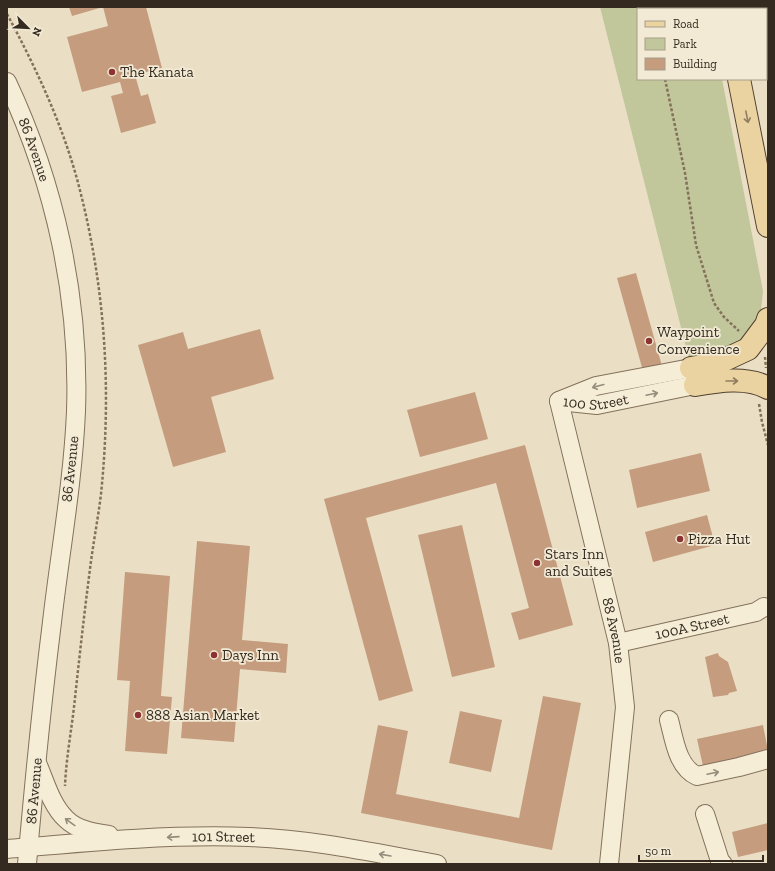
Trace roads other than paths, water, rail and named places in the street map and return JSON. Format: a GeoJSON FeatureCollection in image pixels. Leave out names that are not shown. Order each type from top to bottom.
{"type":"FeatureCollection","features":[{"type":"Feature","properties":{"kind":"main road"},"geometry":{"type":"LineString","coordinates":[[739,80],[768,227]]}},
{"type":"Feature","properties":{"kind":"main road"},"geometry":{"type":"LineString","coordinates":[[693,377],[748,349],[766,325],[768,319]]}},
{"type":"Feature","properties":{"kind":"main road"},"geometry":{"type":"LineString","coordinates":[[693,377],[718,382],[738,381],[762,385],[764,395]]}},
{"type":"Feature","properties":{"kind":"street","name":"86 Avenue"},"geometry":{"type":"LineString","coordinates":[[7,82],[20,110],[39,162],[55,216],[64,257],[72,307],[75,365],[76,410],[72,468],[36,760],[28,856]]}},
{"type":"Feature","properties":{"kind":"street","name":"100 Street"},"geometry":{"type":"LineString","coordinates":[[559,401],[596,386],[693,377]]}},
{"type":"Feature","properties":{"kind":"street","name":"88 Avenue"},"geometry":{"type":"LineString","coordinates":[[559,401],[618,643],[625,707],[609,864]]}},
{"type":"Feature","properties":{"kind":"street","name":"100A Street"},"geometry":{"type":"LineString","coordinates":[[618,643],[756,612],[764,607]]}},
{"type":"Feature","properties":{"kind":"street"},"geometry":{"type":"LineString","coordinates":[[674,718],[680,759],[693,774],[700,776],[739,768],[768,759]]}},
{"type":"Feature","properties":{"kind":"street"},"geometry":{"type":"LineString","coordinates":[[36,760],[54,801],[66,820],[78,827],[94,833],[134,839]]}},
{"type":"Feature","properties":{"kind":"street"},"geometry":{"type":"LineString","coordinates":[[705,814],[720,861],[723,864]]}},
{"type":"Feature","properties":{"kind":"street","name":"101 Street"},"geometry":{"type":"LineString","coordinates":[[7,849],[28,856],[134,839],[176,837],[250,837],[334,845],[438,864]]}},
{"type":"Feature","properties":{"kind":"place","name":"The Kanata"},"geometry":{"type":"Point","coordinates":[112,72]}},
{"type":"Feature","properties":{"kind":"place","name":"Waypoint Convenience"},"geometry":{"type":"Point","coordinates":[649,341]}},
{"type":"Feature","properties":{"kind":"place","name":"Pizza Hut"},"geometry":{"type":"Point","coordinates":[680,539]}},
{"type":"Feature","properties":{"kind":"place","name":"Stars Inn and Suites"},"geometry":{"type":"Point","coordinates":[537,563]}},
{"type":"Feature","properties":{"kind":"place","name":"Days Inn"},"geometry":{"type":"Point","coordinates":[214,655]}},
{"type":"Feature","properties":{"kind":"place","name":"888 Asian Market"},"geometry":{"type":"Point","coordinates":[138,715]}}]}
